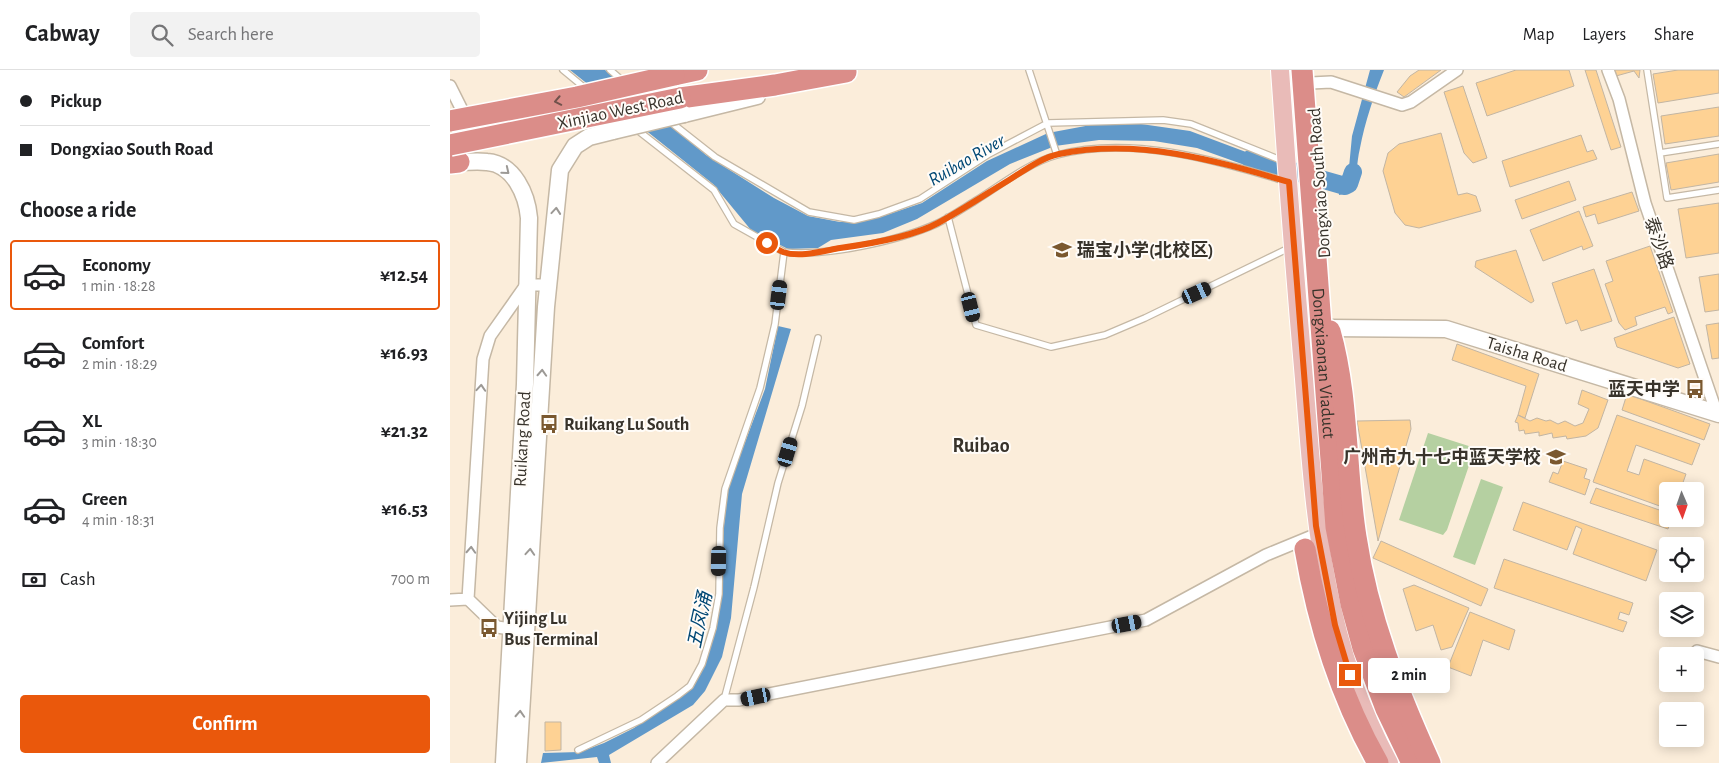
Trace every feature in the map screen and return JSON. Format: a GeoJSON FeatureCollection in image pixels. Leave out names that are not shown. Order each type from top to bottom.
{"type":"FeatureCollection","features":[{"type":"Feature","properties":{"kind":"highway","name":"Xinjiao West Road"},"geometry":{"type":"LineString","coordinates":[[450,120],[577,97],[681,72],[697,70]]}},
{"type":"Feature","properties":{"kind":"highway","name":"Xinjiao West Road"},"geometry":{"type":"LineString","coordinates":[[453,157],[682,106],[789,70]]}},
{"type":"Feature","properties":{"kind":"highway"},"geometry":{"type":"LineString","coordinates":[[709,108],[794,70]]}},
{"type":"Feature","properties":{"kind":"highway","name":"Dongxiaonan Viaduct"},"geometry":{"type":"LineString","coordinates":[[1288,70],[1317,457],[1326,547],[1342,623],[1354,663],[1376,721],[1396,763]]}},
{"type":"Feature","properties":{"kind":"highway"},"geometry":{"type":"LineString","coordinates":[[682,106],[754,88],[850,71]]}},
{"type":"Feature","properties":{"kind":"highway","name":"Dongxiaonan Viaduct"},"geometry":{"type":"LineString","coordinates":[[1307,78],[1336,528],[1351,604],[1363,648],[1380,696],[1412,763]]}},
{"type":"Feature","properties":{"kind":"highway"},"geometry":{"type":"LineString","coordinates":[[1329,328],[1337,357],[1341,384],[1358,551],[1378,634],[1400,696],[1430,763]]}},
{"type":"Feature","properties":{"kind":"highway"},"geometry":{"type":"LineString","coordinates":[[1311,542],[1319,617],[1336,674],[1354,716],[1378,763]]}},
{"type":"Feature","properties":{"kind":"main road","name":"Dongxiao South Road"},"geometry":{"type":"LineString","coordinates":[[1280,70],[1288,163],[1311,542],[1346,664],[1366,716],[1389,763]]}},
{"type":"Feature","properties":{"kind":"main road"},"geometry":{"type":"LineString","coordinates":[[682,106],[709,108],[850,71]]}},
{"type":"Feature","properties":{"kind":"main road","name":"Dongxiao South Road"},"geometry":{"type":"LineString","coordinates":[[1307,78],[1342,497],[1350,560],[1375,658],[1400,723],[1420,763]]}},
{"type":"Feature","properties":{"kind":"main road","name":"Ruikang Road"},"geometry":{"type":"LineString","coordinates":[[504,763],[560,170],[575,146],[589,137],[613,131],[682,106]]}},
{"type":"Feature","properties":{"kind":"main road","name":"Ruikang Road"},"geometry":{"type":"LineString","coordinates":[[453,157],[497,164],[518,183],[528,205],[518,630],[518,763]]}},
{"type":"Feature","properties":{"kind":"main road","name":"Taisha Road"},"geometry":{"type":"LineString","coordinates":[[1329,328],[1446,329],[1718,414]]}},
{"type":"Feature","properties":{"kind":"street"},"geometry":{"type":"LineString","coordinates":[[1307,78],[1331,82],[1402,104],[1411,102],[1457,70]]}},
{"type":"Feature","properties":{"kind":"street","name":"泰沙路"},"geometry":{"type":"LineString","coordinates":[[1608,70],[1619,99],[1645,202],[1718,414]]}},
{"type":"Feature","properties":{"kind":"street"},"geometry":{"type":"LineString","coordinates":[[450,86],[461,108],[466,148],[453,157]]}},
{"type":"Feature","properties":{"kind":"street"},"geometry":{"type":"LineString","coordinates":[[450,114],[453,157]]}},
{"type":"Feature","properties":{"kind":"street"},"geometry":{"type":"LineString","coordinates":[[468,599],[483,359],[490,336],[526,285],[548,285]]}},
{"type":"Feature","properties":{"kind":"street"},"geometry":{"type":"LineString","coordinates":[[657,763],[724,700],[740,700],[1146,620],[1266,555],[1311,542]]}},
{"type":"Feature","properties":{"kind":"street"},"geometry":{"type":"LineString","coordinates":[[450,600],[468,599],[497,627],[518,630]]}},
{"type":"Feature","properties":{"kind":"street"},"geometry":{"type":"LineString","coordinates":[[1704,653],[1719,657]]}},
{"type":"Feature","properties":{"kind":"lane"},"geometry":{"type":"LineString","coordinates":[[563,70],[601,101]]}},
{"type":"Feature","properties":{"kind":"lane"},"geometry":{"type":"LineString","coordinates":[[610,70],[632,89]]}},
{"type":"Feature","properties":{"kind":"lane"},"geometry":{"type":"LineString","coordinates":[[1029,70],[1057,155]]}},
{"type":"Feature","properties":{"kind":"lane"},"geometry":{"type":"LineString","coordinates":[[1647,70],[1667,198],[1719,190]]}},
{"type":"Feature","properties":{"kind":"lane"},"geometry":{"type":"LineString","coordinates":[[640,95],[654,108]]}},
{"type":"Feature","properties":{"kind":"lane"},"geometry":{"type":"LineString","coordinates":[[609,106],[714,190],[734,224],[784,252],[813,253],[878,242],[936,224],[1034,164],[1057,155],[1083,150],[1135,148],[1171,152],[1225,164],[1289,182]]}},
{"type":"Feature","properties":{"kind":"lane"},"geometry":{"type":"LineString","coordinates":[[661,114],[715,157],[809,212],[854,220],[880,214],[920,199],[989,154],[1048,123],[1163,120],[1191,124],[1248,145],[1288,163]]}},
{"type":"Feature","properties":{"kind":"lane"},"geometry":{"type":"LineString","coordinates":[[1660,153],[1719,144]]}},
{"type":"Feature","properties":{"kind":"lane"},"geometry":{"type":"LineString","coordinates":[[948,217],[976,325],[1051,347],[1105,335],[1145,318],[1293,246]]}},
{"type":"Feature","properties":{"kind":"lane"},"geometry":{"type":"LineString","coordinates":[[578,750],[641,720],[677,696],[690,686],[702,664],[713,628],[718,594],[720,528],[725,489],[760,388],[775,324],[784,252]]}},
{"type":"Feature","properties":{"kind":"lane"},"geometry":{"type":"LineString","coordinates":[[724,700],[754,586],[778,483],[802,406],[818,338]]}},
{"type":"Feature","properties":{"kind":"green space"},"geometry":{"type":"Polygon","coordinates":[[[1428,433],[1475,448],[1447,530],[1443,535],[1399,520],[1428,433]]]}},
{"type":"Feature","properties":{"kind":"green space"},"geometry":{"type":"Polygon","coordinates":[[[1481,479],[1503,487],[1475,565],[1453,557],[1481,479]]]}},
{"type":"Feature","properties":{"kind":"water"},"geometry":{"type":"Polygon","coordinates":[[[570,70],[605,70],[706,155],[774,198],[808,216],[840,222],[855,222],[880,217],[922,203],[987,161],[1048,133],[1096,124],[1134,123],[1190,131],[1270,161],[1270,174],[1197,148],[1154,141],[1099,140],[1055,146],[1010,164],[917,219],[883,233],[831,240],[818,248],[788,249],[751,230],[713,184],[570,70]]]}},
{"type":"Feature","properties":{"kind":"water"},"geometry":{"type":"Polygon","coordinates":[[[1370,70],[1384,70],[1364,128],[1354,183],[1349,193],[1339,195],[1338,179],[1348,178],[1352,136],[1370,70]]]}},
{"type":"Feature","properties":{"kind":"water"},"geometry":{"type":"Polygon","coordinates":[[[778,326],[791,329],[742,494],[731,618],[722,657],[705,691],[693,705],[609,755],[611,763],[599,763],[597,757],[541,763],[543,753],[580,752],[604,743],[634,728],[692,688],[704,665],[715,629],[727,490],[765,389],[778,326]]]}},
{"type":"Feature","properties":{"kind":"building"},"geometry":{"type":"Polygon","coordinates":[[[1419,70],[1441,70],[1404,97],[1397,92],[1410,76],[1419,70]]]}},
{"type":"Feature","properties":{"kind":"building"},"geometry":{"type":"Polygon","coordinates":[[[1516,70],[1569,70],[1574,86],[1487,116],[1476,83],[1516,70]]]}},
{"type":"Feature","properties":{"kind":"building"},"geometry":{"type":"Polygon","coordinates":[[[1585,70],[1596,70],[1621,147],[1611,150],[1585,70]]]}},
{"type":"Feature","properties":{"kind":"building"},"geometry":{"type":"Polygon","coordinates":[[[1614,70],[1640,70],[1639,78],[1634,71],[1616,76],[1614,70]]]}},
{"type":"Feature","properties":{"kind":"building"},"geometry":{"type":"Polygon","coordinates":[[[1678,70],[1719,70],[1719,93],[1658,103],[1653,74],[1678,70]]]}},
{"type":"Feature","properties":{"kind":"building"},"geometry":{"type":"Polygon","coordinates":[[[1463,86],[1487,158],[1473,163],[1464,153],[1444,92],[1463,86]]]}},
{"type":"Feature","properties":{"kind":"building"},"geometry":{"type":"Polygon","coordinates":[[[1719,107],[1719,136],[1665,144],[1661,116],[1719,107]]]}},
{"type":"Feature","properties":{"kind":"building"},"geometry":{"type":"Polygon","coordinates":[[[1441,133],[1458,195],[1467,193],[1476,196],[1481,211],[1419,228],[1405,225],[1395,213],[1383,171],[1388,153],[1399,144],[1441,133]]]}},
{"type":"Feature","properties":{"kind":"building"},"geometry":{"type":"Polygon","coordinates":[[[1581,135],[1587,152],[1593,150],[1597,159],[1510,187],[1502,161],[1581,135]]]}},
{"type":"Feature","properties":{"kind":"building"},"geometry":{"type":"Polygon","coordinates":[[[1719,154],[1719,182],[1671,190],[1666,163],[1719,154]]]}},
{"type":"Feature","properties":{"kind":"building"},"geometry":{"type":"Polygon","coordinates":[[[1569,181],[1576,200],[1522,219],[1515,200],[1569,181]]]}},
{"type":"Feature","properties":{"kind":"building"},"geometry":{"type":"Polygon","coordinates":[[[1632,192],[1639,211],[1598,224],[1595,214],[1586,217],[1583,207],[1632,192]]]}},
{"type":"Feature","properties":{"kind":"building"},"geometry":{"type":"Polygon","coordinates":[[[1719,203],[1719,253],[1686,258],[1678,209],[1719,203]]]}},
{"type":"Feature","properties":{"kind":"building"},"geometry":{"type":"Polygon","coordinates":[[[1579,211],[1593,246],[1583,250],[1582,246],[1543,261],[1530,230],[1579,211]]]}},
{"type":"Feature","properties":{"kind":"building"},"geometry":{"type":"Polygon","coordinates":[[[1650,246],[1673,312],[1668,314],[1665,307],[1635,317],[1637,325],[1625,330],[1619,323],[1605,284],[1613,281],[1606,261],[1650,246]]]}},
{"type":"Feature","properties":{"kind":"building"},"geometry":{"type":"Polygon","coordinates":[[[1516,250],[1534,301],[1531,303],[1475,267],[1476,261],[1516,250]]]}},
{"type":"Feature","properties":{"kind":"building"},"geometry":{"type":"Polygon","coordinates":[[[1594,269],[1612,321],[1581,331],[1577,320],[1566,324],[1552,283],[1594,269]]]}},
{"type":"Feature","properties":{"kind":"building"},"geometry":{"type":"Polygon","coordinates":[[[1719,274],[1719,310],[1705,312],[1699,277],[1719,274]]]}},
{"type":"Feature","properties":{"kind":"building"},"geometry":{"type":"Polygon","coordinates":[[[1674,317],[1690,364],[1678,368],[1617,347],[1614,338],[1674,317]]]}},
{"type":"Feature","properties":{"kind":"building"},"geometry":{"type":"Polygon","coordinates":[[[1719,323],[1719,358],[1712,359],[1706,325],[1719,323]]]}},
{"type":"Feature","properties":{"kind":"building"},"geometry":{"type":"Polygon","coordinates":[[[1457,344],[1539,374],[1525,418],[1518,415],[1526,386],[1452,360],[1457,344]]]}},
{"type":"Feature","properties":{"kind":"building"},"geometry":{"type":"Polygon","coordinates":[[[1582,390],[1608,400],[1598,428],[1586,436],[1567,439],[1566,436],[1553,438],[1552,433],[1539,436],[1539,432],[1525,434],[1524,430],[1519,431],[1518,423],[1515,422],[1518,415],[1530,421],[1537,418],[1546,421],[1550,420],[1558,424],[1565,421],[1575,426],[1583,423],[1589,409],[1578,404],[1582,390]]]}},
{"type":"Feature","properties":{"kind":"building"},"geometry":{"type":"Polygon","coordinates":[[[1627,394],[1710,424],[1704,440],[1622,410],[1627,394]]]}},
{"type":"Feature","properties":{"kind":"building"},"geometry":{"type":"Polygon","coordinates":[[[1617,415],[1700,444],[1692,465],[1636,445],[1627,471],[1639,475],[1644,459],[1686,474],[1683,482],[1659,482],[1659,506],[1593,482],[1617,415]]]}},
{"type":"Feature","properties":{"kind":"building"},"geometry":{"type":"Polygon","coordinates":[[[1410,420],[1411,429],[1378,541],[1357,421],[1410,420]]]}},
{"type":"Feature","properties":{"kind":"building"},"geometry":{"type":"Polygon","coordinates":[[[1563,461],[1587,469],[1584,478],[1590,480],[1585,495],[1549,482],[1553,472],[1558,474],[1563,461]]]}},
{"type":"Feature","properties":{"kind":"building"},"geometry":{"type":"Polygon","coordinates":[[[1596,488],[1659,510],[1659,526],[1590,503],[1596,488]]]}},
{"type":"Feature","properties":{"kind":"building"},"geometry":{"type":"Polygon","coordinates":[[[1523,502],[1657,550],[1646,581],[1573,554],[1582,529],[1576,526],[1567,550],[1513,530],[1523,502]]]}},
{"type":"Feature","properties":{"kind":"building"},"geometry":{"type":"Polygon","coordinates":[[[1381,541],[1488,589],[1481,606],[1373,558],[1381,541]]]}},
{"type":"Feature","properties":{"kind":"building"},"geometry":{"type":"Polygon","coordinates":[[[1504,559],[1633,603],[1629,615],[1620,612],[1618,619],[1627,622],[1623,632],[1494,588],[1504,559]]]}},
{"type":"Feature","properties":{"kind":"building"},"geometry":{"type":"Polygon","coordinates":[[[1414,585],[1469,608],[1452,647],[1441,650],[1433,625],[1416,631],[1403,589],[1414,585]]]}},
{"type":"Feature","properties":{"kind":"building"},"geometry":{"type":"Polygon","coordinates":[[[1470,612],[1515,630],[1509,650],[1483,640],[1471,676],[1448,667],[1470,612]]]}},
{"type":"Feature","properties":{"kind":"building"},"geometry":{"type":"Polygon","coordinates":[[[545,722],[561,722],[561,750],[545,751],[545,722]]]}},
{"type":"Feature","properties":{"kind":"waterway","name":"Ruibao River"},"geometry":{"type":"LineString","coordinates":[[1250,159],[1345,186],[1349,184],[1353,172]]}},
{"type":"Feature","properties":{"kind":"place","name":"瑞宝小学(北校区)"},"geometry":{"type":"Point","coordinates":[1062,250]}},
{"type":"Feature","properties":{"kind":"place","name":"蓝天中学"},"geometry":{"type":"Point","coordinates":[1695,389]}},
{"type":"Feature","properties":{"kind":"place","name":"Ruikang Lu South"},"geometry":{"type":"Point","coordinates":[549,424]}},
{"type":"Feature","properties":{"kind":"place","name":"广州市九十七中蓝天学校"},"geometry":{"type":"Point","coordinates":[1556,457]}},
{"type":"Feature","properties":{"kind":"place","name":"Yijing Lu Bus Terminal"},"geometry":{"type":"Point","coordinates":[489,628]}},
{"type":"Feature","properties":{"kind":"district","name":"Ruibao"},"geometry":{"type":"Point","coordinates":[981,445]}},
{"type":"Feature","properties":{"kind":"route"},"geometry":{"type":"LineString","coordinates":[[767,243],[784,252],[813,253],[878,242],[936,224],[1034,164],[1057,155],[1083,150],[1135,148],[1171,152],[1225,164],[1289,182],[1296,293],[1316,526],[1335,625],[1350,675]]}},
{"type":"Feature","properties":{"kind":"water label","name":"五凤涌"},"geometry":{"type":"Point","coordinates":[699,620]}}]}
